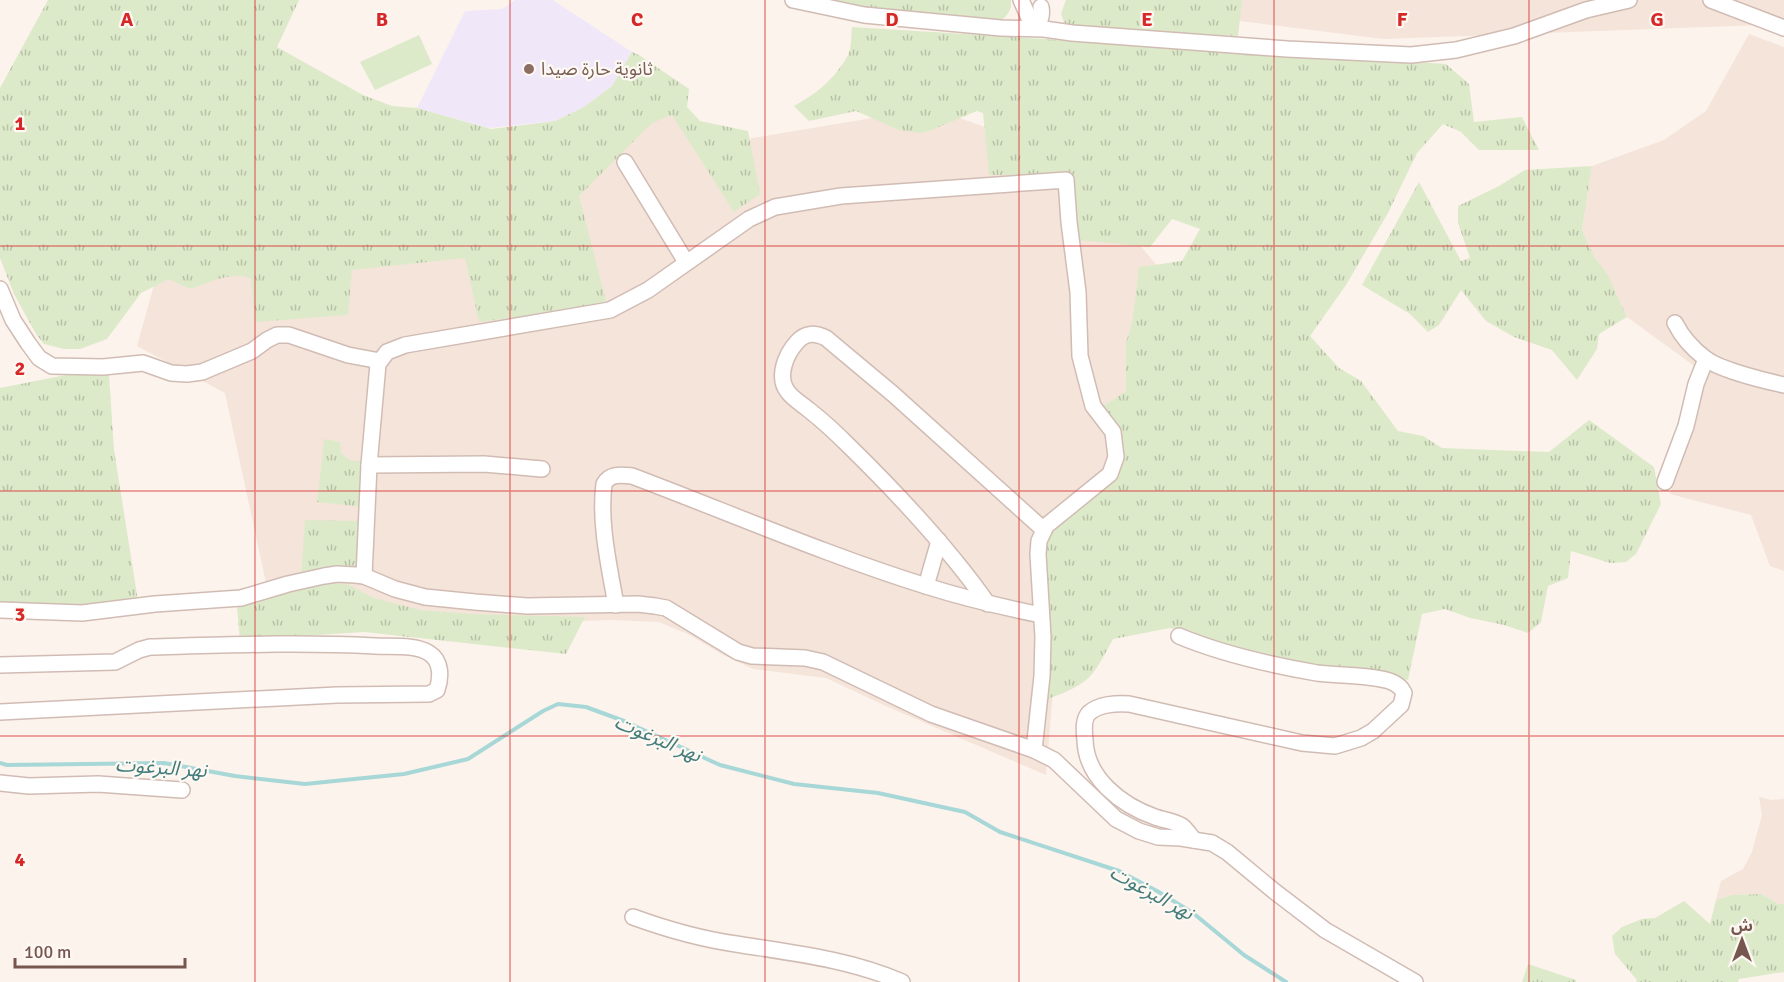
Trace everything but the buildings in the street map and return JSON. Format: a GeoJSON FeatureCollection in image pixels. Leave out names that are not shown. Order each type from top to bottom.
{"type":"FeatureCollection","features":[{"type":"Feature","properties":{"kind":"street"},"geometry":{"type":"LineString","coordinates":[[793,0],[864,15],[1009,28],[1287,49],[1411,55],[1467,48],[1514,36],[1586,10],[1629,0]]}},
{"type":"Feature","properties":{"kind":"street"},"geometry":{"type":"LineString","coordinates":[[1711,0],[1784,28]]}},
{"type":"Feature","properties":{"kind":"street"},"geometry":{"type":"LineString","coordinates":[[1009,28],[1019,19],[1030,3]]}},
{"type":"Feature","properties":{"kind":"street"},"geometry":{"type":"LineString","coordinates":[[1030,3],[1066,32]]}},
{"type":"Feature","properties":{"kind":"street"},"geometry":{"type":"LineString","coordinates":[[1030,3],[1030,28]]}},
{"type":"Feature","properties":{"kind":"street"},"geometry":{"type":"LineString","coordinates":[[625,162],[686,262]]}},
{"type":"Feature","properties":{"kind":"street"},"geometry":{"type":"LineString","coordinates":[[364,576],[369,465],[378,364],[387,352],[405,345],[610,310],[648,290],[749,219],[776,207],[841,196],[1066,180],[1078,292],[1080,356],[1093,406],[1113,432],[1116,457],[1110,474],[1049,523],[1040,541],[1038,554],[1043,637],[1042,676],[1034,750]]}},
{"type":"Feature","properties":{"kind":"street"},"geometry":{"type":"LineString","coordinates":[[0,289],[13,320],[28,343],[39,358],[52,366],[103,367],[143,363],[171,373],[202,372],[252,351],[277,335],[290,335],[348,355],[380,361]]}},
{"type":"Feature","properties":{"kind":"street"},"geometry":{"type":"LineString","coordinates":[[1675,323],[1685,339],[1706,359],[1784,386]]}},
{"type":"Feature","properties":{"kind":"street"},"geometry":{"type":"LineString","coordinates":[[988,604],[961,566],[852,448],[787,391],[783,369],[792,348],[799,339],[808,335],[815,333],[826,338],[1044,530]]}},
{"type":"Feature","properties":{"kind":"street"},"geometry":{"type":"LineString","coordinates":[[1665,483],[1686,426],[1696,384],[1706,359]]}},
{"type":"Feature","properties":{"kind":"street"},"geometry":{"type":"LineString","coordinates":[[369,465],[484,464],[542,469]]}},
{"type":"Feature","properties":{"kind":"street"},"geometry":{"type":"LineString","coordinates":[[616,604],[606,543],[603,498],[606,480],[618,475],[632,477],[926,586],[988,604],[1041,615]]}},
{"type":"Feature","properties":{"kind":"street"},"geometry":{"type":"LineString","coordinates":[[926,586],[939,541]]}},
{"type":"Feature","properties":{"kind":"street"},"geometry":{"type":"LineString","coordinates":[[0,610],[82,613],[155,604],[241,598],[288,584],[337,574],[364,576],[395,589],[425,597],[527,606],[638,604],[666,608],[738,652],[752,656],[805,658],[823,662],[931,714],[1034,750],[1054,760],[1116,819],[1139,831],[1158,837],[1212,843],[1227,852],[1325,930],[1415,982]]}},
{"type":"Feature","properties":{"kind":"street"},"geometry":{"type":"LineString","coordinates":[[1179,636],[1202,645],[1298,669],[1383,679],[1400,686],[1404,693],[1401,705],[1373,731],[1335,746],[1302,743],[1129,704],[1107,705],[1090,712],[1086,718],[1084,742],[1089,764],[1102,783],[1114,795],[1132,807],[1181,826],[1194,840]]}},
{"type":"Feature","properties":{"kind":"street"},"geometry":{"type":"LineString","coordinates":[[0,665],[115,662],[150,647],[331,644],[419,650],[433,656],[440,674],[437,690],[429,694],[325,696],[0,712]]}},
{"type":"Feature","properties":{"kind":"street"},"geometry":{"type":"LineString","coordinates":[[0,783],[29,786],[98,784],[182,790]]}},
{"type":"Feature","properties":{"kind":"street"},"geometry":{"type":"LineString","coordinates":[[633,917],[662,928],[723,942],[797,952],[862,967],[902,982]]}},
{"type":"Feature","properties":{"kind":"shaded area","name":"ثانوية حارة صيدا"},"geometry":{"type":"Polygon","coordinates":[[[515,0],[553,0],[632,52],[612,86],[584,107],[555,121],[489,128],[417,108],[465,11],[502,9],[515,0]]]}},
{"type":"Feature","properties":{"kind":"shaded area"},"geometry":{"type":"Polygon","coordinates":[[[1073,0],[1784,0],[1784,24],[1383,39],[1073,0]]]}},
{"type":"Feature","properties":{"kind":"shaded area"},"geometry":{"type":"Polygon","coordinates":[[[1749,34],[1784,47],[1784,571],[1770,566],[1751,515],[1670,494],[1704,373],[1627,317],[1608,275],[1594,256],[1582,230],[1592,166],[1664,140],[1706,111],[1749,34]]]}},
{"type":"Feature","properties":{"kind":"shaded area"},"geometry":{"type":"Polygon","coordinates":[[[668,101],[717,144],[932,108],[1068,157],[1162,272],[1147,408],[1065,548],[1046,775],[826,678],[753,669],[723,655],[690,635],[659,622],[610,620],[527,623],[271,606],[225,393],[137,346],[159,267],[668,101]]]}},
{"type":"Feature","properties":{"kind":"shaded area"},"geometry":{"type":"Polygon","coordinates":[[[1759,797],[1771,800],[1784,799],[1784,904],[1779,904],[1761,894],[1731,895],[1716,900],[1721,881],[1743,869],[1752,852],[1762,815],[1759,797]]]}},
{"type":"Feature","properties":{"kind":"green space"},"geometry":{"type":"Polygon","coordinates":[[[48,0],[299,0],[277,47],[363,95],[392,106],[417,108],[491,129],[555,121],[584,107],[612,86],[632,52],[689,89],[687,107],[700,121],[748,131],[760,194],[734,212],[672,115],[652,123],[579,196],[606,301],[601,306],[479,322],[465,258],[352,270],[348,315],[255,322],[251,279],[245,276],[229,276],[190,289],[169,279],[141,293],[107,339],[80,349],[64,349],[44,344],[14,294],[0,258],[0,88],[48,0]]]}},
{"type":"Feature","properties":{"kind":"green space"},"geometry":{"type":"Polygon","coordinates":[[[813,0],[1011,0],[1011,7],[998,23],[923,18],[813,0]]]}},
{"type":"Feature","properties":{"kind":"green space"},"geometry":{"type":"Polygon","coordinates":[[[1066,0],[1242,0],[1238,36],[1071,28],[1064,22],[1061,14],[1066,0]]]}},
{"type":"Feature","properties":{"kind":"green space"},"geometry":{"type":"Polygon","coordinates":[[[852,27],[1446,64],[1469,84],[1474,122],[1522,117],[1539,150],[1479,150],[1461,132],[1443,124],[1417,153],[1388,213],[1346,285],[1310,336],[1339,368],[1361,381],[1398,431],[1423,436],[1442,448],[1549,452],[1589,420],[1654,467],[1661,504],[1636,554],[1626,562],[1610,563],[1571,551],[1568,578],[1548,586],[1541,622],[1528,633],[1445,609],[1422,614],[1408,680],[1320,667],[1256,654],[1170,628],[1113,639],[1089,678],[1048,699],[1048,582],[1044,551],[1048,536],[1070,510],[1112,482],[1123,446],[1120,432],[1102,407],[1126,391],[1126,343],[1132,323],[1139,267],[1182,261],[1200,229],[1172,219],[1150,247],[1078,240],[1072,174],[989,175],[983,113],[977,111],[920,133],[899,130],[856,111],[809,121],[794,106],[818,91],[838,71],[849,52],[852,27]]]}},
{"type":"Feature","properties":{"kind":"green space"},"geometry":{"type":"Polygon","coordinates":[[[419,35],[432,64],[375,90],[360,62],[419,35]]]}},
{"type":"Feature","properties":{"kind":"green space"},"geometry":{"type":"Polygon","coordinates":[[[1592,166],[1582,230],[1594,256],[1608,275],[1627,317],[1599,334],[1597,349],[1577,380],[1552,350],[1514,337],[1486,321],[1461,290],[1439,325],[1428,332],[1410,314],[1362,285],[1419,182],[1461,261],[1470,258],[1458,223],[1458,206],[1525,170],[1592,166]]]}},
{"type":"Feature","properties":{"kind":"green space"},"geometry":{"type":"Polygon","coordinates":[[[66,375],[109,375],[114,450],[138,601],[61,608],[0,604],[0,388],[66,375]]]}},
{"type":"Feature","properties":{"kind":"green space"},"geometry":{"type":"Polygon","coordinates":[[[324,439],[340,442],[341,453],[351,461],[367,460],[364,507],[317,502],[324,439]]]}},
{"type":"Feature","properties":{"kind":"green space"},"geometry":{"type":"Polygon","coordinates":[[[305,520],[363,521],[359,568],[301,576],[305,520]]]}},
{"type":"Feature","properties":{"kind":"green space"},"geometry":{"type":"Polygon","coordinates":[[[337,583],[349,585],[374,598],[420,610],[585,617],[566,654],[364,632],[240,640],[237,607],[297,588],[337,583]]]}},
{"type":"Feature","properties":{"kind":"green space"},"geometry":{"type":"Polygon","coordinates":[[[1761,894],[1779,904],[1784,904],[1784,972],[1739,979],[1738,982],[1636,982],[1637,980],[1615,954],[1612,936],[1622,927],[1642,919],[1655,918],[1684,901],[1710,924],[1716,900],[1731,895],[1761,894]]]}},
{"type":"Feature","properties":{"kind":"green space"},"geometry":{"type":"Polygon","coordinates":[[[1528,964],[1576,980],[1576,982],[1522,982],[1528,964]]]}},
{"type":"Feature","properties":{"kind":"waterway","name":"نهر البرغوت"},"geometry":{"type":"LineString","coordinates":[[0,763],[7,765],[164,763],[235,776],[305,784],[404,774],[468,759],[543,711],[558,704],[586,707],[624,721],[720,765],[794,784],[878,793],[965,812],[1000,832],[1119,871],[1193,913],[1244,955],[1286,982]]}},
{"type":"Feature","properties":{"kind":"place","name":"ثانوية حارة صيدا"},"geometry":{"type":"Point","coordinates":[529,69]}}]}
